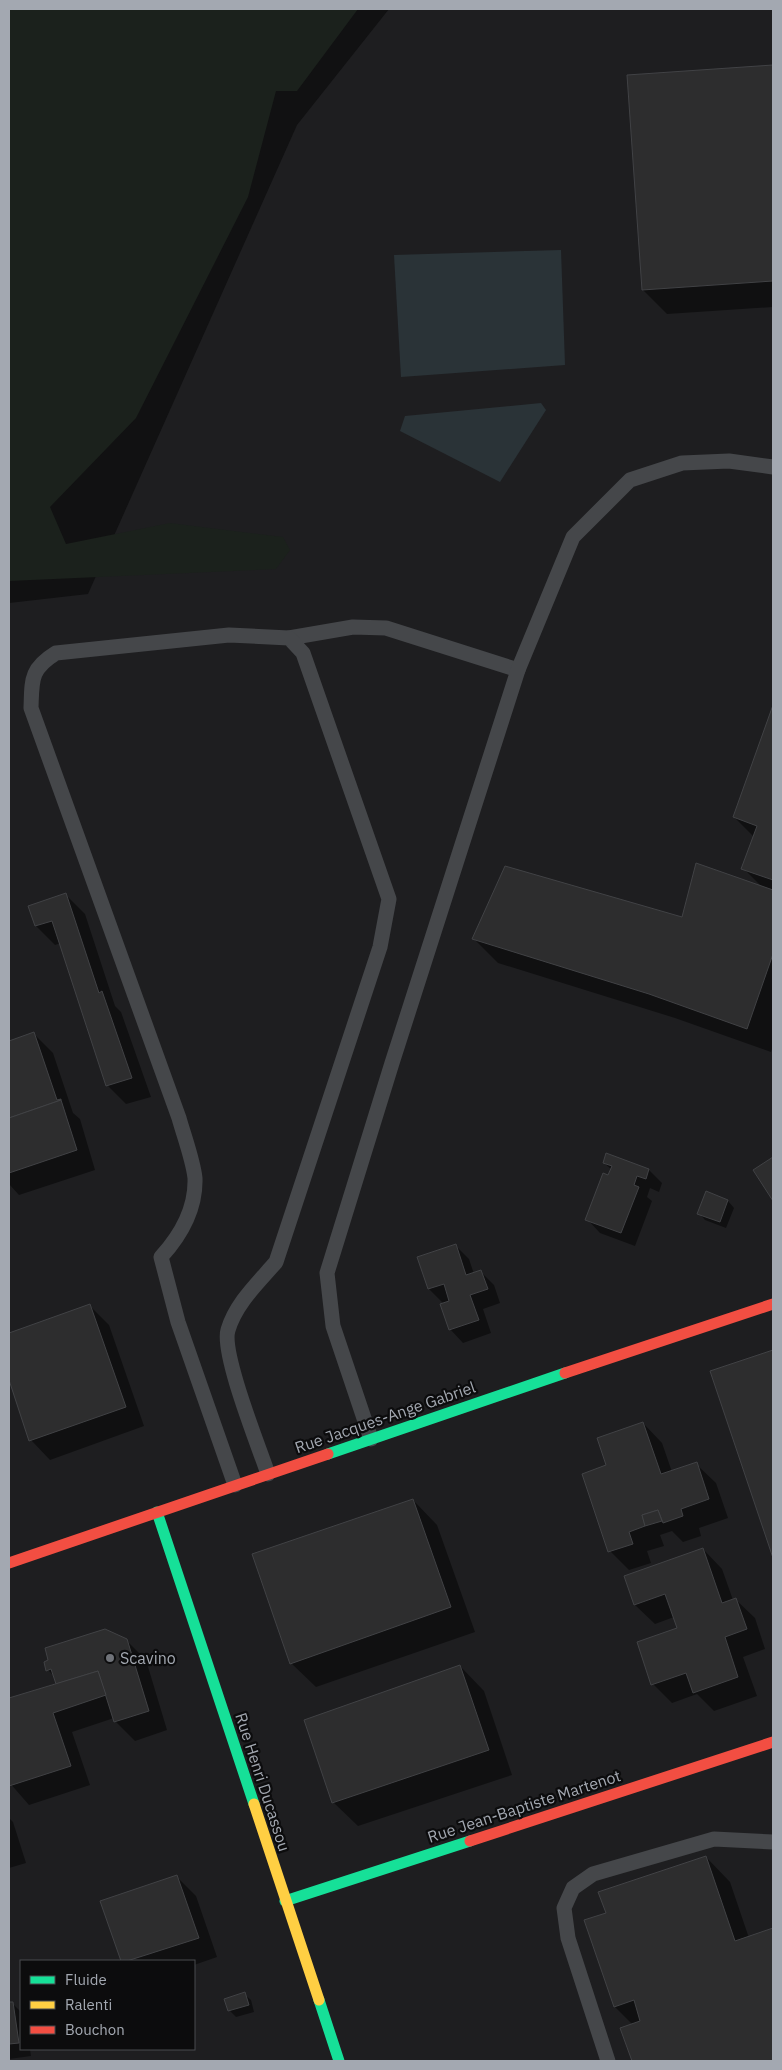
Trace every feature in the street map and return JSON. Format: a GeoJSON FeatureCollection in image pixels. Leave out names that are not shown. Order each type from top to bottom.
{"type":"FeatureCollection","features":[{"type":"Feature","properties":{"kind":"street","name":"Rue Jacques-Ange Gabriel"},"geometry":{"type":"LineString","coordinates":[[9,1564],[664,1339],[773,1304]]}},
{"type":"Feature","properties":{"kind":"street","name":"Rue Henri Ducassou"},"geometry":{"type":"LineString","coordinates":[[157,1512],[339,2061]]}},
{"type":"Feature","properties":{"kind":"street","name":"Rue Jean-Baptiste Martenot"},"geometry":{"type":"LineString","coordinates":[[285,1901],[773,1742]]}},
{"type":"Feature","properties":{"kind":"lane"},"geometry":{"type":"LineString","coordinates":[[371,1439],[333,1326],[327,1273],[518,670],[573,537],[630,480],[682,464],[729,462],[773,467]]}},
{"type":"Feature","properties":{"kind":"lane"},"geometry":{"type":"LineString","coordinates":[[235,1485],[178,1322],[161,1257],[175,1242],[188,1214],[194,1199],[195,1176],[179,1118],[31,708],[32,681],[41,663],[56,653],[230,635],[289,638],[353,627],[386,628],[518,670]]}},
{"type":"Feature","properties":{"kind":"lane"},"geometry":{"type":"LineString","coordinates":[[268,1474],[231,1368],[227,1332],[242,1300],[276,1262],[380,947],[389,899],[303,653],[289,638]]}},
{"type":"Feature","properties":{"kind":"lane"},"geometry":{"type":"LineString","coordinates":[[608,2061],[568,1938],[564,1908],[573,1888],[592,1874],[714,1839],[773,1842]]}},
{"type":"Feature","properties":{"kind":"shaded area"},"geometry":{"type":"Polygon","coordinates":[[[9,9],[358,9],[297,91],[276,91],[248,197],[136,418],[50,507],[66,544],[170,523],[283,537],[290,550],[276,569],[9,581],[9,9]]]}},
{"type":"Feature","properties":{"kind":"shaded area"},"geometry":{"type":"Polygon","coordinates":[[[389,9],[773,9],[773,2061],[9,2061],[9,603],[88,594],[297,125],[389,9]]]}},
{"type":"Feature","properties":{"kind":"shaded area"},"geometry":{"type":"Polygon","coordinates":[[[561,250],[565,365],[401,377],[394,255],[561,250]]]}},
{"type":"Feature","properties":{"kind":"shaded area"},"geometry":{"type":"Polygon","coordinates":[[[541,403],[546,410],[500,482],[400,431],[405,416],[541,403]]]}},
{"type":"Feature","properties":{"kind":"building"},"geometry":{"type":"Polygon","coordinates":[[[773,65],[773,281],[642,290],[627,75],[773,65]]]}},
{"type":"Feature","properties":{"kind":"building"},"geometry":{"type":"Polygon","coordinates":[[[773,705],[773,880],[741,869],[757,826],[733,817],[773,705]]]}},
{"type":"Feature","properties":{"kind":"building"},"geometry":{"type":"Polygon","coordinates":[[[696,863],[773,890],[773,954],[747,1029],[649,994],[472,939],[505,866],[682,917],[696,863]]]}},
{"type":"Feature","properties":{"kind":"building"},"geometry":{"type":"Polygon","coordinates":[[[66,893],[99,993],[102,991],[132,1078],[106,1086],[52,921],[35,926],[28,906],[66,893]]]}},
{"type":"Feature","properties":{"kind":"building"},"geometry":{"type":"Polygon","coordinates":[[[34,1032],[57,1100],[61,1100],[9,1118],[9,1041],[34,1032]]]}},
{"type":"Feature","properties":{"kind":"building"},"geometry":{"type":"Polygon","coordinates":[[[61,1100],[77,1150],[9,1173],[9,1118],[61,1100]]]}},
{"type":"Feature","properties":{"kind":"building"},"geometry":{"type":"Polygon","coordinates":[[[606,1153],[649,1169],[646,1179],[637,1176],[634,1185],[639,1187],[621,1233],[585,1220],[603,1173],[608,1175],[612,1166],[603,1163],[606,1153]]]}},
{"type":"Feature","properties":{"kind":"building"},"geometry":{"type":"Polygon","coordinates":[[[773,1157],[773,1201],[753,1170],[773,1157]]]}},
{"type":"Feature","properties":{"kind":"building"},"geometry":{"type":"Polygon","coordinates":[[[706,1191],[728,1200],[720,1222],[697,1214],[706,1191]]]}},
{"type":"Feature","properties":{"kind":"building"},"geometry":{"type":"Polygon","coordinates":[[[456,1244],[466,1275],[481,1270],[488,1289],[470,1295],[479,1320],[449,1330],[440,1304],[449,1301],[444,1284],[428,1289],[417,1257],[456,1244]]]}},
{"type":"Feature","properties":{"kind":"building"},"geometry":{"type":"Polygon","coordinates":[[[90,1304],[126,1407],[29,1441],[9,1380],[9,1333],[90,1304]]]}},
{"type":"Feature","properties":{"kind":"building"},"geometry":{"type":"Polygon","coordinates":[[[773,1350],[773,1558],[710,1371],[773,1350]]]}},
{"type":"Feature","properties":{"kind":"building"},"geometry":{"type":"Polygon","coordinates":[[[643,1422],[661,1474],[697,1462],[709,1499],[681,1509],[683,1516],[663,1523],[658,1510],[642,1515],[645,1526],[629,1532],[633,1544],[608,1552],[582,1474],[606,1465],[597,1438],[643,1422]]]}},
{"type":"Feature","properties":{"kind":"building"},"geometry":{"type":"Polygon","coordinates":[[[413,1499],[451,1607],[290,1664],[252,1554],[413,1499]]]}},
{"type":"Feature","properties":{"kind":"building"},"geometry":{"type":"Polygon","coordinates":[[[658,1510],[662,1521],[645,1526],[642,1515],[658,1510]]]}},
{"type":"Feature","properties":{"kind":"building"},"geometry":{"type":"Polygon","coordinates":[[[703,1548],[722,1603],[736,1598],[747,1629],[725,1637],[738,1677],[693,1693],[686,1673],[651,1685],[637,1642],[677,1628],[665,1594],[634,1605],[624,1576],[703,1548]]]}},
{"type":"Feature","properties":{"kind":"building"},"geometry":{"type":"Polygon","coordinates":[[[105,1629],[127,1639],[149,1711],[114,1722],[98,1671],[56,1684],[51,1669],[46,1671],[44,1662],[48,1660],[45,1648],[105,1629]]]}},
{"type":"Feature","properties":{"kind":"building"},"geometry":{"type":"Polygon","coordinates":[[[460,1665],[489,1750],[332,1803],[304,1720],[460,1665]]]}},
{"type":"Feature","properties":{"kind":"building"},"geometry":{"type":"Polygon","coordinates":[[[98,1671],[106,1695],[53,1713],[71,1766],[9,1786],[9,1698],[98,1671]]]}},
{"type":"Feature","properties":{"kind":"building"},"geometry":{"type":"Polygon","coordinates":[[[706,1856],[735,1941],[773,1928],[773,2061],[632,2061],[620,2028],[640,2021],[634,2000],[614,2007],[584,1920],[606,1913],[598,1892],[706,1856]]]}},
{"type":"Feature","properties":{"kind":"building"},"geometry":{"type":"Polygon","coordinates":[[[177,1875],[199,1938],[130,1960],[121,1960],[100,1901],[177,1875]]]}},
{"type":"Feature","properties":{"kind":"building"},"geometry":{"type":"Polygon","coordinates":[[[245,1992],[249,2005],[228,2011],[224,1999],[245,1992]]]}},
{"type":"Feature","properties":{"kind":"building"},"geometry":{"type":"Polygon","coordinates":[[[9,2002],[13,2002],[19,2043],[9,2044],[9,2002]]]}},
{"type":"Feature","properties":{"kind":"traffic: fast"},"geometry":{"type":"LineString","coordinates":[[328,1454],[565,1373]]}},
{"type":"Feature","properties":{"kind":"traffic: fast"},"geometry":{"type":"LineString","coordinates":[[157,1512],[254,1804]]}},
{"type":"Feature","properties":{"kind":"traffic: fast"},"geometry":{"type":"LineString","coordinates":[[285,1901],[470,1841]]}},
{"type":"Feature","properties":{"kind":"traffic: fast"},"geometry":{"type":"LineString","coordinates":[[319,2000],[339,2061]]}},
{"type":"Feature","properties":{"kind":"traffic: slow"},"geometry":{"type":"LineString","coordinates":[[254,1804],[319,2000]]}},
{"type":"Feature","properties":{"kind":"traffic: jam"},"geometry":{"type":"LineString","coordinates":[[565,1373],[773,1304]]}},
{"type":"Feature","properties":{"kind":"traffic: jam"},"geometry":{"type":"LineString","coordinates":[[9,1563],[328,1454]]}},
{"type":"Feature","properties":{"kind":"traffic: jam"},"geometry":{"type":"LineString","coordinates":[[470,1841],[773,1742]]}},
{"type":"Feature","properties":{"kind":"place","name":"Scavino"},"geometry":{"type":"Point","coordinates":[110,1658]}}]}
